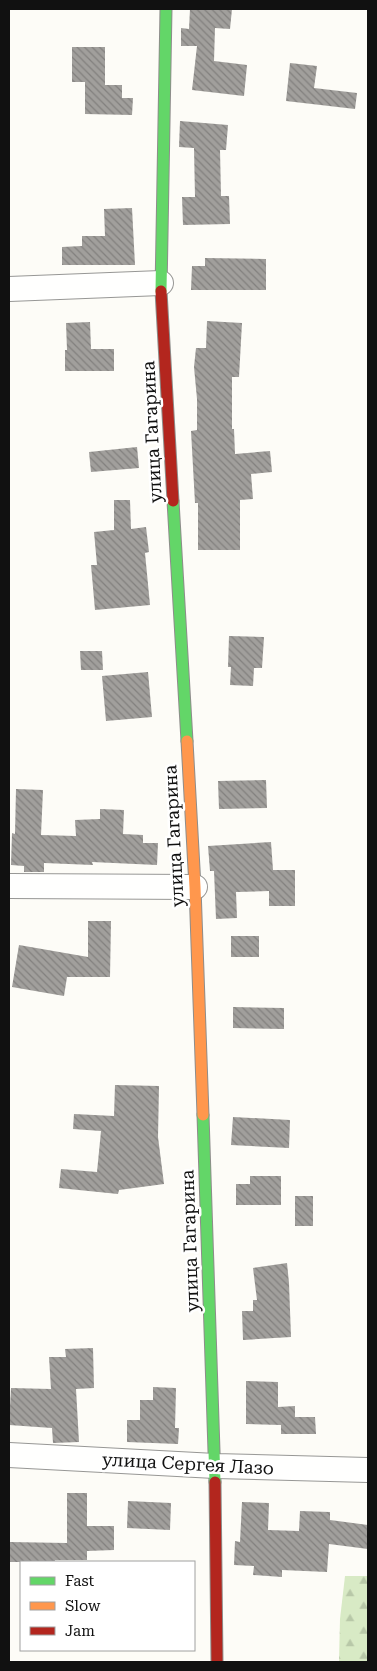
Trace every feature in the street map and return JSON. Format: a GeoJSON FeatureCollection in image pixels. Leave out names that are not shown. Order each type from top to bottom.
{"type":"FeatureCollection","features":[{"type":"Feature","properties":{"kind":"street","name":"улица Гагарина"},"geometry":{"type":"LineString","coordinates":[[166,9],[161,283],[194,887],[215,1466],[217,1662]]}},
{"type":"Feature","properties":{"kind":"street"},"geometry":{"type":"LineString","coordinates":[[9,289],[161,283]]}},
{"type":"Feature","properties":{"kind":"street"},"geometry":{"type":"LineString","coordinates":[[9,886],[194,887]]}},
{"type":"Feature","properties":{"kind":"street","name":"улица Сергея Лазо"},"geometry":{"type":"LineString","coordinates":[[9,1455],[215,1466],[368,1470]]}},
{"type":"Feature","properties":{"kind":"green space"},"geometry":{"type":"Polygon","coordinates":[[[345,1576],[368,1576],[368,1662],[339,1662],[340,1619],[345,1576]]]}},
{"type":"Feature","properties":{"kind":"building"},"geometry":{"type":"Polygon","coordinates":[[[190,9],[232,9],[230,29],[215,28],[214,61],[247,65],[244,96],[192,90],[197,46],[181,46],[181,28],[189,29],[190,9]]]}},
{"type":"Feature","properties":{"kind":"building"},"geometry":{"type":"Polygon","coordinates":[[[72,47],[105,47],[105,85],[122,85],[122,98],[133,98],[132,115],[85,114],[85,82],[72,82],[72,47]]]}},
{"type":"Feature","properties":{"kind":"building"},"geometry":{"type":"Polygon","coordinates":[[[290,63],[317,66],[314,88],[357,93],[355,109],[286,101],[290,63]]]}},
{"type":"Feature","properties":{"kind":"building"},"geometry":{"type":"Polygon","coordinates":[[[180,121],[228,125],[226,150],[220,150],[221,196],[229,196],[230,224],[183,225],[182,197],[195,197],[194,148],[179,147],[180,121]]]}},
{"type":"Feature","properties":{"kind":"building"},"geometry":{"type":"Polygon","coordinates":[[[132,208],[135,265],[62,265],[62,247],[82,246],[82,236],[105,236],[104,209],[132,208]]]}},
{"type":"Feature","properties":{"kind":"building"},"geometry":{"type":"Polygon","coordinates":[[[205,258],[266,259],[266,290],[191,290],[192,266],[205,266],[205,258]]]}},
{"type":"Feature","properties":{"kind":"building"},"geometry":{"type":"Polygon","coordinates":[[[207,321],[242,323],[239,377],[232,377],[232,429],[234,429],[235,454],[270,451],[272,472],[251,474],[253,499],[240,500],[240,550],[198,550],[198,503],[195,503],[191,431],[197,430],[194,367],[196,348],[206,348],[207,321]]]}},
{"type":"Feature","properties":{"kind":"building"},"geometry":{"type":"Polygon","coordinates":[[[90,322],[91,349],[114,349],[114,371],[65,371],[65,350],[67,350],[66,323],[90,322]]]}},
{"type":"Feature","properties":{"kind":"building"},"geometry":{"type":"Polygon","coordinates":[[[137,447],[139,468],[91,472],[89,452],[137,447]]]}},
{"type":"Feature","properties":{"kind":"building"},"geometry":{"type":"Polygon","coordinates":[[[114,500],[130,500],[131,529],[146,527],[149,552],[145,553],[150,605],[95,610],[91,565],[97,565],[94,532],[114,530],[114,500]]]}},
{"type":"Feature","properties":{"kind":"building"},"geometry":{"type":"Polygon","coordinates":[[[229,636],[264,637],[262,668],[254,668],[253,686],[230,685],[231,667],[228,667],[229,636]]]}},
{"type":"Feature","properties":{"kind":"building"},"geometry":{"type":"Polygon","coordinates":[[[80,651],[102,651],[103,670],[81,670],[80,651]]]}},
{"type":"Feature","properties":{"kind":"building"},"geometry":{"type":"Polygon","coordinates":[[[148,672],[152,717],[106,721],[102,676],[148,672]]]}},
{"type":"Feature","properties":{"kind":"building"},"geometry":{"type":"Polygon","coordinates":[[[266,780],[267,808],[219,809],[218,781],[266,780]]]}},
{"type":"Feature","properties":{"kind":"building"},"geometry":{"type":"Polygon","coordinates":[[[16,789],[43,790],[41,835],[76,836],[75,820],[100,819],[100,809],[124,810],[123,834],[143,835],[143,843],[158,843],[157,865],[92,862],[93,865],[44,863],[44,872],[24,872],[24,866],[11,865],[12,833],[15,834],[16,789]]]}},
{"type":"Feature","properties":{"kind":"building"},"geometry":{"type":"Polygon","coordinates":[[[271,842],[273,870],[295,870],[295,906],[269,906],[269,891],[236,892],[237,918],[216,919],[214,871],[210,871],[208,846],[271,842]]]}},
{"type":"Feature","properties":{"kind":"building"},"geometry":{"type":"Polygon","coordinates":[[[88,921],[111,921],[110,977],[67,977],[64,996],[12,987],[19,945],[88,957],[88,921]]]}},
{"type":"Feature","properties":{"kind":"building"},"geometry":{"type":"Polygon","coordinates":[[[231,936],[259,936],[259,957],[231,957],[231,936]]]}},
{"type":"Feature","properties":{"kind":"building"},"geometry":{"type":"Polygon","coordinates":[[[233,1007],[284,1008],[284,1029],[233,1028],[233,1007]]]}},
{"type":"Feature","properties":{"kind":"building"},"geometry":{"type":"Polygon","coordinates":[[[115,1085],[159,1086],[158,1137],[164,1184],[119,1190],[118,1194],[59,1188],[61,1169],[97,1172],[101,1131],[73,1129],[74,1114],[114,1116],[115,1085]]]}},
{"type":"Feature","properties":{"kind":"building"},"geometry":{"type":"Polygon","coordinates":[[[233,1117],[290,1120],[289,1148],[231,1145],[233,1117]]]}},
{"type":"Feature","properties":{"kind":"building"},"geometry":{"type":"Polygon","coordinates":[[[250,1176],[281,1176],[281,1205],[236,1205],[236,1184],[250,1184],[250,1176]]]}},
{"type":"Feature","properties":{"kind":"building"},"geometry":{"type":"Polygon","coordinates":[[[295,1196],[313,1196],[313,1226],[295,1226],[295,1196]]]}},
{"type":"Feature","properties":{"kind":"building"},"geometry":{"type":"Polygon","coordinates":[[[287,1263],[291,1337],[243,1340],[242,1311],[253,1311],[253,1300],[257,1300],[253,1268],[287,1263]]]}},
{"type":"Feature","properties":{"kind":"building"},"geometry":{"type":"Polygon","coordinates":[[[93,1348],[94,1388],[76,1389],[79,1442],[53,1443],[52,1428],[9,1425],[11,1388],[51,1389],[49,1357],[66,1357],[65,1349],[93,1348]]]}},
{"type":"Feature","properties":{"kind":"building"},"geometry":{"type":"Polygon","coordinates":[[[246,1381],[278,1382],[278,1407],[295,1406],[295,1417],[315,1417],[316,1434],[281,1434],[281,1425],[246,1424],[246,1381]]]}},
{"type":"Feature","properties":{"kind":"building"},"geometry":{"type":"Polygon","coordinates":[[[153,1387],[176,1388],[175,1428],[179,1428],[178,1444],[127,1442],[127,1420],[140,1420],[140,1400],[153,1400],[153,1387]]]}},
{"type":"Feature","properties":{"kind":"building"},"geometry":{"type":"Polygon","coordinates":[[[67,1493],[87,1493],[87,1526],[114,1526],[114,1550],[87,1551],[87,1560],[9,1562],[9,1542],[67,1543],[67,1493]]]}},
{"type":"Feature","properties":{"kind":"building"},"geometry":{"type":"Polygon","coordinates":[[[128,1501],[171,1503],[170,1530],[127,1528],[128,1501]]]}},
{"type":"Feature","properties":{"kind":"building"},"geometry":{"type":"Polygon","coordinates":[[[242,1502],[269,1503],[268,1530],[299,1531],[300,1511],[330,1512],[330,1520],[368,1525],[368,1549],[329,1544],[327,1572],[282,1570],[282,1577],[253,1575],[254,1566],[234,1565],[235,1541],[240,1542],[242,1502]]]}},
{"type":"Feature","properties":{"kind":"traffic: fast"},"geometry":{"type":"LineString","coordinates":[[161,291],[166,9]]}},
{"type":"Feature","properties":{"kind":"traffic: fast"},"geometry":{"type":"LineString","coordinates":[[173,501],[187,741]]}},
{"type":"Feature","properties":{"kind":"traffic: fast"},"geometry":{"type":"LineString","coordinates":[[203,1115],[215,1482]]}},
{"type":"Feature","properties":{"kind":"traffic: slow"},"geometry":{"type":"LineString","coordinates":[[187,741],[195,887],[203,1115]]}},
{"type":"Feature","properties":{"kind":"traffic: jam"},"geometry":{"type":"LineString","coordinates":[[161,291],[173,501]]}},
{"type":"Feature","properties":{"kind":"traffic: jam"},"geometry":{"type":"LineString","coordinates":[[215,1482],[217,1662]]}}]}
